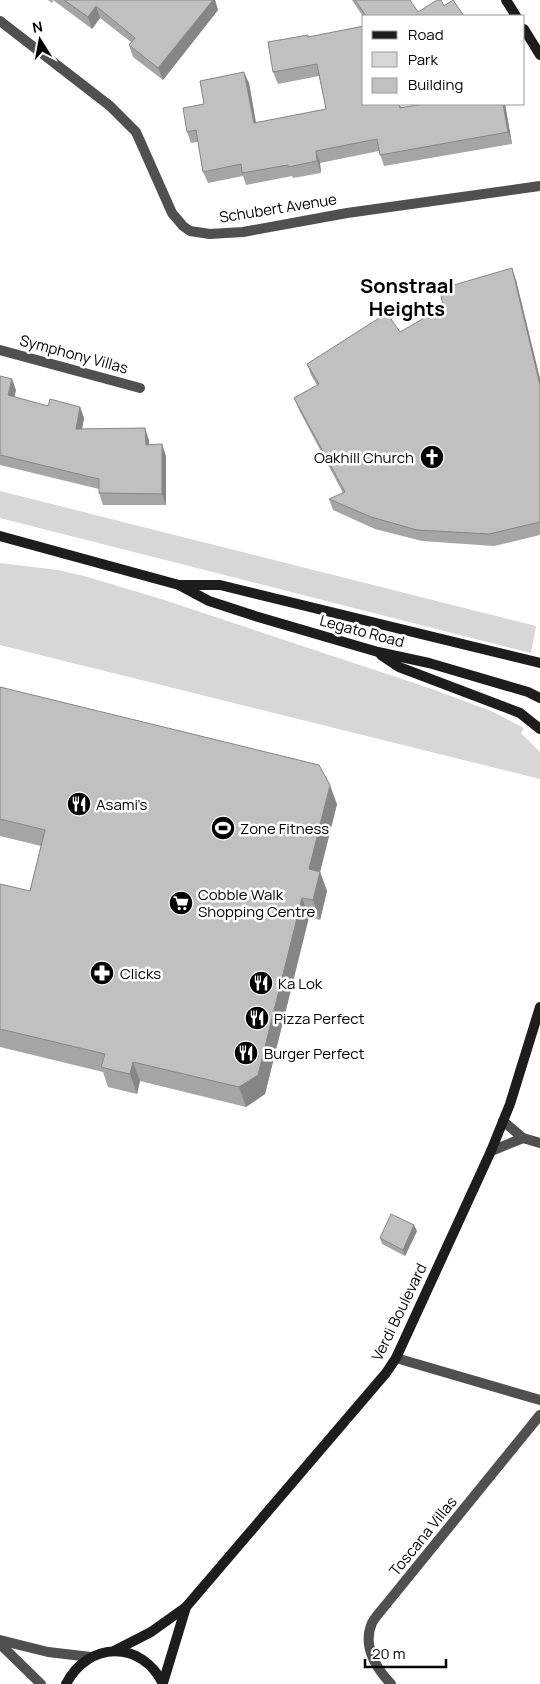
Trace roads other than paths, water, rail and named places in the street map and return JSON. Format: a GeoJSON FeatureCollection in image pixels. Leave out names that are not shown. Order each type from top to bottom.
{"type":"FeatureCollection","features":[{"type":"Feature","properties":{"kind":"street"},"geometry":{"type":"LineString","coordinates":[[506,0],[515,15]]}},
{"type":"Feature","properties":{"kind":"street","name":"Schubert Avenue"},"geometry":{"type":"LineString","coordinates":[[0,21],[110,106],[136,132],[172,213],[190,231],[210,234],[243,232],[347,212],[540,186]]}},
{"type":"Feature","properties":{"kind":"street"},"geometry":{"type":"LineString","coordinates":[[525,31],[540,55]]}},
{"type":"Feature","properties":{"kind":"street","name":"Symphony Villas"},"geometry":{"type":"LineString","coordinates":[[0,350],[140,388]]}},
{"type":"Feature","properties":{"kind":"street","name":"Legato Road"},"geometry":{"type":"LineString","coordinates":[[0,536],[179,585],[209,601],[255,616],[378,652],[429,662],[528,692],[540,698]]}},
{"type":"Feature","properties":{"kind":"street","name":"Legato Road"},"geometry":{"type":"LineString","coordinates":[[179,585],[220,585],[540,663]]}},
{"type":"Feature","properties":{"kind":"street"},"geometry":{"type":"LineString","coordinates":[[378,652],[399,667],[520,713],[540,729]]}},
{"type":"Feature","properties":{"kind":"street","name":"Verdi Boulevard"},"geometry":{"type":"LineString","coordinates":[[114,1651],[151,1632],[186,1607],[396,1358],[491,1151],[510,1104],[540,1007]]}},
{"type":"Feature","properties":{"kind":"street"},"geometry":{"type":"LineString","coordinates":[[503,1121],[523,1138],[540,1143]]}},
{"type":"Feature","properties":{"kind":"street"},"geometry":{"type":"LineString","coordinates":[[491,1151],[523,1138]]}},
{"type":"Feature","properties":{"kind":"street"},"geometry":{"type":"LineString","coordinates":[[396,1358],[540,1400]]}},
{"type":"Feature","properties":{"kind":"street","name":"Toscana Villas"},"geometry":{"type":"LineString","coordinates":[[391,1684],[383,1676],[372,1659],[369,1641],[372,1624],[540,1415]]}},
{"type":"Feature","properties":{"kind":"street","name":"Verdi Boulevard"},"geometry":{"type":"LineString","coordinates":[[163,1684],[186,1607]]}},
{"type":"Feature","properties":{"kind":"street"},"geometry":{"type":"LineString","coordinates":[[0,1642],[48,1652],[91,1657]]}},
{"type":"Feature","properties":{"kind":"street"},"geometry":{"type":"LineString","coordinates":[[0,1642],[41,1684]]}},
{"type":"Feature","properties":{"kind":"street"},"geometry":{"type":"LineString","coordinates":[[66,1684],[72,1673],[91,1657],[102,1652],[114,1651],[130,1653],[144,1659],[155,1670],[163,1684]]}},
{"type":"Feature","properties":{"kind":"place","name":"Oakhill Church"},"geometry":{"type":"Point","coordinates":[432,457]}},
{"type":"Feature","properties":{"kind":"place","name":"Asami's"},"geometry":{"type":"Point","coordinates":[79,804]}},
{"type":"Feature","properties":{"kind":"place","name":"Zone Fitness"},"geometry":{"type":"Point","coordinates":[223,828]}},
{"type":"Feature","properties":{"kind":"place","name":"Cobble Walk Shopping Centre"},"geometry":{"type":"Point","coordinates":[181,903]}},
{"type":"Feature","properties":{"kind":"place","name":"Clicks"},"geometry":{"type":"Point","coordinates":[102,973]}},
{"type":"Feature","properties":{"kind":"place","name":"Ka Lok"},"geometry":{"type":"Point","coordinates":[261,983]}},
{"type":"Feature","properties":{"kind":"place","name":"Pizza Perfect"},"geometry":{"type":"Point","coordinates":[257,1018]}},
{"type":"Feature","properties":{"kind":"place","name":"Burger Perfect"},"geometry":{"type":"Point","coordinates":[246,1053]}},
{"type":"Feature","properties":{"kind":"district","name":"Sonstraal Heights"},"geometry":{"type":"Point","coordinates":[407,296]}}]}
